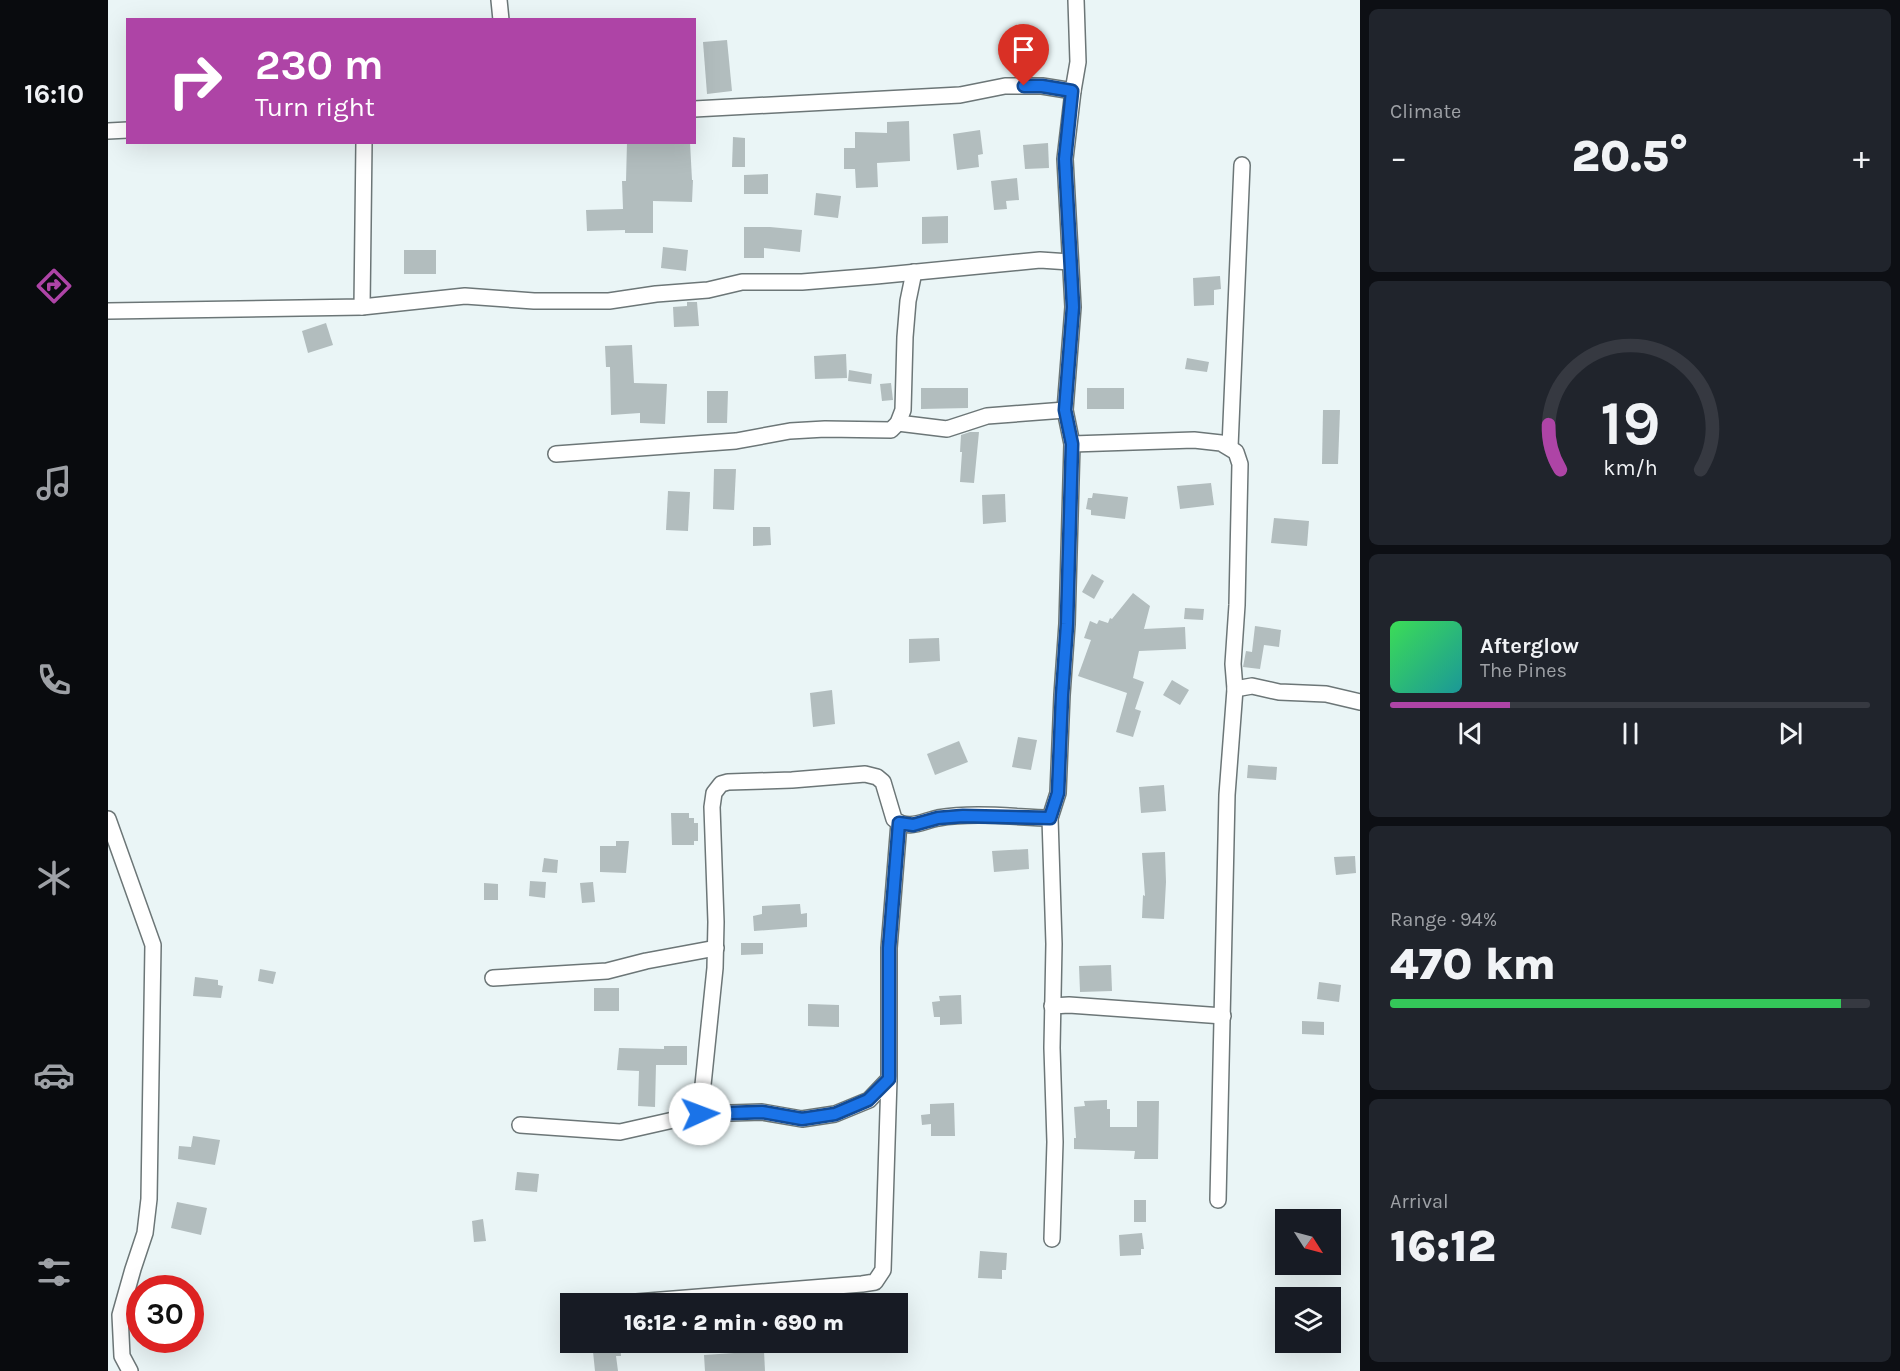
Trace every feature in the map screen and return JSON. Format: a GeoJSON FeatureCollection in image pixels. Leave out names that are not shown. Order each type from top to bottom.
{"type":"FeatureCollection","features":[{"type":"Feature","properties":{"kind":"street"},"geometry":{"type":"LineString","coordinates":[[499,0],[501,18]]}},
{"type":"Feature","properties":{"kind":"street"},"geometry":{"type":"LineString","coordinates":[[1052,1239],[1055,1142],[1052,1048],[1054,944],[1050,818],[1058,793],[1067,624],[1072,444],[1065,410],[1073,307],[1065,159],[1072,91],[1078,62],[1076,0]]}},
{"type":"Feature","properties":{"kind":"street"},"geometry":{"type":"LineString","coordinates":[[696,109],[960,95],[1005,86],[1042,86],[1072,91]]}},
{"type":"Feature","properties":{"kind":"street"},"geometry":{"type":"LineString","coordinates":[[108,131],[126,130]]}},
{"type":"Feature","properties":{"kind":"street"},"geometry":{"type":"LineString","coordinates":[[362,307],[364,144]]}},
{"type":"Feature","properties":{"kind":"street"},"geometry":{"type":"LineString","coordinates":[[1230,447],[1242,165]]}},
{"type":"Feature","properties":{"kind":"street"},"geometry":{"type":"LineString","coordinates":[[108,311],[362,307],[465,296],[534,301],[609,301],[708,290],[742,282],[802,282],[1040,260],[1070,262]]}},
{"type":"Feature","properties":{"kind":"street"},"geometry":{"type":"LineString","coordinates":[[556,454],[736,441],[790,431],[891,430],[898,423],[903,410],[906,319],[914,272]]}},
{"type":"Feature","properties":{"kind":"street"},"geometry":{"type":"LineString","coordinates":[[898,423],[947,429],[987,416],[1065,410]]}},
{"type":"Feature","properties":{"kind":"street"},"geometry":{"type":"LineString","coordinates":[[1072,444],[1194,440],[1221,443],[1236,452],[1240,464],[1237,604],[1233,664],[1235,689],[1227,795],[1218,1200]]}},
{"type":"Feature","properties":{"kind":"street"},"geometry":{"type":"LineString","coordinates":[[1235,689],[1252,687],[1280,692],[1326,694],[1360,702]]}},
{"type":"Feature","properties":{"kind":"street"},"geometry":{"type":"LineString","coordinates":[[700,1114],[716,968],[712,807],[714,793],[721,784],[865,774],[877,777],[883,782],[894,819],[899,823],[913,825],[938,818],[963,816],[1050,818]]}},
{"type":"Feature","properties":{"kind":"street"},"geometry":{"type":"LineString","coordinates":[[108,819],[153,945],[148,1199],[145,1233],[120,1315],[122,1356],[128,1370]]}},
{"type":"Feature","properties":{"kind":"street"},"geometry":{"type":"LineString","coordinates":[[743,1293],[875,1282],[883,1270],[889,1079],[889,948],[899,823]]}},
{"type":"Feature","properties":{"kind":"street"},"geometry":{"type":"LineString","coordinates":[[493,978],[607,971],[646,960],[716,948]]}},
{"type":"Feature","properties":{"kind":"street"},"geometry":{"type":"LineString","coordinates":[[1052,1006],[1069,1005],[1223,1016]]}},
{"type":"Feature","properties":{"kind":"street"},"geometry":{"type":"LineString","coordinates":[[520,1125],[621,1132],[700,1114],[762,1112],[802,1119],[835,1114],[868,1100],[889,1079]]}},
{"type":"Feature","properties":{"kind":"building"},"geometry":{"type":"Polygon","coordinates":[[[727,40],[732,91],[707,94],[703,42],[727,40]]]}},
{"type":"Feature","properties":{"kind":"building"},"geometry":{"type":"Polygon","coordinates":[[[909,121],[910,161],[877,163],[878,187],[856,188],[855,169],[844,169],[844,148],[855,148],[855,132],[887,133],[887,122],[909,121]]]}},
{"type":"Feature","properties":{"kind":"building"},"geometry":{"type":"Polygon","coordinates":[[[980,130],[983,154],[978,155],[979,167],[957,170],[953,134],[980,130]]]}},
{"type":"Feature","properties":{"kind":"building"},"geometry":{"type":"Polygon","coordinates":[[[733,137],[745,138],[745,167],[732,167],[733,137]]]}},
{"type":"Feature","properties":{"kind":"building"},"geometry":{"type":"Polygon","coordinates":[[[1048,143],[1049,168],[1025,169],[1023,145],[1048,143]]]}},
{"type":"Feature","properties":{"kind":"building"},"geometry":{"type":"Polygon","coordinates":[[[627,144],[690,144],[692,202],[653,201],[653,233],[625,233],[625,230],[587,231],[586,210],[623,209],[622,181],[626,181],[627,144]]]}},
{"type":"Feature","properties":{"kind":"building"},"geometry":{"type":"Polygon","coordinates":[[[768,174],[768,194],[744,194],[744,175],[768,174]]]}},
{"type":"Feature","properties":{"kind":"building"},"geometry":{"type":"Polygon","coordinates":[[[1017,178],[1019,200],[1006,201],[1007,209],[994,210],[991,181],[1017,178]]]}},
{"type":"Feature","properties":{"kind":"building"},"geometry":{"type":"Polygon","coordinates":[[[816,193],[841,196],[838,218],[814,215],[816,193]]]}},
{"type":"Feature","properties":{"kind":"building"},"geometry":{"type":"Polygon","coordinates":[[[948,216],[948,243],[922,244],[922,217],[948,216]]]}},
{"type":"Feature","properties":{"kind":"building"},"geometry":{"type":"Polygon","coordinates":[[[744,227],[802,230],[800,252],[764,248],[764,258],[744,258],[744,227]]]}},
{"type":"Feature","properties":{"kind":"building"},"geometry":{"type":"Polygon","coordinates":[[[663,247],[688,250],[686,271],[661,268],[663,247]]]}},
{"type":"Feature","properties":{"kind":"building"},"geometry":{"type":"Polygon","coordinates":[[[404,250],[436,250],[436,274],[404,274],[404,250]]]}},
{"type":"Feature","properties":{"kind":"building"},"geometry":{"type":"Polygon","coordinates":[[[1220,276],[1221,289],[1214,290],[1214,305],[1194,306],[1193,278],[1220,276]]]}},
{"type":"Feature","properties":{"kind":"building"},"geometry":{"type":"Polygon","coordinates":[[[687,302],[697,302],[699,326],[674,327],[673,307],[687,306],[687,302]]]}},
{"type":"Feature","properties":{"kind":"building"},"geometry":{"type":"Polygon","coordinates":[[[326,323],[333,345],[308,353],[302,331],[326,323]]]}},
{"type":"Feature","properties":{"kind":"building"},"geometry":{"type":"Polygon","coordinates":[[[632,345],[634,383],[667,384],[665,424],[640,423],[640,413],[611,415],[610,367],[606,367],[605,346],[632,345]]]}},
{"type":"Feature","properties":{"kind":"building"},"geometry":{"type":"Polygon","coordinates":[[[846,354],[847,378],[815,379],[814,356],[846,354]]]}},
{"type":"Feature","properties":{"kind":"building"},"geometry":{"type":"Polygon","coordinates":[[[1187,358],[1209,362],[1207,372],[1185,369],[1187,358]]]}},
{"type":"Feature","properties":{"kind":"building"},"geometry":{"type":"Polygon","coordinates":[[[849,370],[872,374],[871,384],[848,381],[849,370]]]}},
{"type":"Feature","properties":{"kind":"building"},"geometry":{"type":"Polygon","coordinates":[[[891,383],[893,400],[882,401],[880,384],[891,383]]]}},
{"type":"Feature","properties":{"kind":"building"},"geometry":{"type":"Polygon","coordinates":[[[921,388],[968,388],[968,408],[921,409],[921,388]]]}},
{"type":"Feature","properties":{"kind":"building"},"geometry":{"type":"Polygon","coordinates":[[[1087,388],[1124,388],[1124,409],[1087,409],[1087,388]]]}},
{"type":"Feature","properties":{"kind":"building"},"geometry":{"type":"Polygon","coordinates":[[[707,391],[728,391],[727,423],[707,423],[707,391]]]}},
{"type":"Feature","properties":{"kind":"building"},"geometry":{"type":"Polygon","coordinates":[[[1323,410],[1340,410],[1338,464],[1322,464],[1323,410]]]}},
{"type":"Feature","properties":{"kind":"building"},"geometry":{"type":"Polygon","coordinates":[[[979,432],[974,483],[960,482],[961,435],[979,432]]]}},
{"type":"Feature","properties":{"kind":"building"},"geometry":{"type":"Polygon","coordinates":[[[714,469],[736,469],[734,510],[713,509],[714,469]]]}},
{"type":"Feature","properties":{"kind":"building"},"geometry":{"type":"Polygon","coordinates":[[[1211,483],[1214,505],[1180,509],[1177,486],[1211,483]]]}},
{"type":"Feature","properties":{"kind":"building"},"geometry":{"type":"Polygon","coordinates":[[[668,491],[690,492],[688,531],[666,530],[668,491]]]}},
{"type":"Feature","properties":{"kind":"building"},"geometry":{"type":"Polygon","coordinates":[[[1093,493],[1128,497],[1125,519],[1091,515],[1091,510],[1086,509],[1088,498],[1092,498],[1093,493]]]}},
{"type":"Feature","properties":{"kind":"building"},"geometry":{"type":"Polygon","coordinates":[[[1005,494],[1006,522],[983,524],[982,495],[1005,494]]]}},
{"type":"Feature","properties":{"kind":"building"},"geometry":{"type":"Polygon","coordinates":[[[1274,518],[1309,521],[1307,546],[1271,543],[1274,518]]]}},
{"type":"Feature","properties":{"kind":"building"},"geometry":{"type":"Polygon","coordinates":[[[753,527],[770,527],[771,545],[753,546],[753,527]]]}},
{"type":"Feature","properties":{"kind":"building"},"geometry":{"type":"Polygon","coordinates":[[[1092,574],[1104,581],[1094,599],[1082,592],[1092,574]]]}},
{"type":"Feature","properties":{"kind":"building"},"geometry":{"type":"Polygon","coordinates":[[[1133,593],[1150,606],[1144,629],[1185,627],[1186,649],[1139,651],[1133,678],[1144,682],[1135,709],[1141,711],[1133,737],[1116,732],[1127,693],[1078,676],[1091,640],[1084,638],[1090,621],[1097,624],[1099,620],[1108,623],[1133,593]]]}},
{"type":"Feature","properties":{"kind":"building"},"geometry":{"type":"Polygon","coordinates":[[[1185,608],[1204,609],[1203,620],[1184,619],[1185,608]]]}},
{"type":"Feature","properties":{"kind":"building"},"geometry":{"type":"Polygon","coordinates":[[[1255,626],[1281,630],[1279,647],[1264,645],[1260,669],[1243,667],[1246,651],[1252,652],[1255,626]]]}},
{"type":"Feature","properties":{"kind":"building"},"geometry":{"type":"Polygon","coordinates":[[[939,638],[940,661],[909,663],[909,639],[939,638]]]}},
{"type":"Feature","properties":{"kind":"building"},"geometry":{"type":"Polygon","coordinates":[[[1172,680],[1189,690],[1180,705],[1163,695],[1172,680]]]}},
{"type":"Feature","properties":{"kind":"building"},"geometry":{"type":"Polygon","coordinates":[[[832,690],[835,724],[813,727],[810,693],[832,690]]]}},
{"type":"Feature","properties":{"kind":"building"},"geometry":{"type":"Polygon","coordinates":[[[1018,737],[1037,740],[1031,770],[1012,767],[1018,737]]]}},
{"type":"Feature","properties":{"kind":"building"},"geometry":{"type":"Polygon","coordinates":[[[959,741],[968,762],[935,775],[927,754],[959,741]]]}},
{"type":"Feature","properties":{"kind":"building"},"geometry":{"type":"Polygon","coordinates":[[[1248,765],[1277,767],[1276,780],[1247,778],[1248,765]]]}},
{"type":"Feature","properties":{"kind":"building"},"geometry":{"type":"Polygon","coordinates":[[[1164,785],[1166,811],[1141,813],[1139,787],[1164,785]]]}},
{"type":"Feature","properties":{"kind":"building"},"geometry":{"type":"Polygon","coordinates":[[[671,813],[689,813],[689,818],[694,818],[694,823],[698,823],[698,841],[694,841],[694,845],[672,845],[671,813]]]}},
{"type":"Feature","properties":{"kind":"building"},"geometry":{"type":"Polygon","coordinates":[[[616,841],[629,841],[626,873],[600,872],[600,846],[616,846],[616,841]]]}},
{"type":"Feature","properties":{"kind":"building"},"geometry":{"type":"Polygon","coordinates":[[[1028,849],[1029,869],[994,872],[992,851],[1028,849]]]}},
{"type":"Feature","properties":{"kind":"building"},"geometry":{"type":"Polygon","coordinates":[[[1165,852],[1164,919],[1142,918],[1143,895],[1145,896],[1142,853],[1165,852]]]}},
{"type":"Feature","properties":{"kind":"building"},"geometry":{"type":"Polygon","coordinates":[[[1355,856],[1356,873],[1336,875],[1334,857],[1355,856]]]}},
{"type":"Feature","properties":{"kind":"building"},"geometry":{"type":"Polygon","coordinates":[[[544,858],[558,860],[557,873],[542,872],[544,858]]]}},
{"type":"Feature","properties":{"kind":"building"},"geometry":{"type":"Polygon","coordinates":[[[530,881],[546,882],[545,898],[529,896],[530,881]]]}},
{"type":"Feature","properties":{"kind":"building"},"geometry":{"type":"Polygon","coordinates":[[[593,882],[595,902],[582,903],[580,883],[593,882]]]}},
{"type":"Feature","properties":{"kind":"building"},"geometry":{"type":"Polygon","coordinates":[[[484,883],[498,884],[498,900],[484,900],[484,883]]]}},
{"type":"Feature","properties":{"kind":"building"},"geometry":{"type":"Polygon","coordinates":[[[800,904],[801,914],[807,913],[807,927],[754,931],[753,916],[762,914],[762,906],[800,904]]]}},
{"type":"Feature","properties":{"kind":"building"},"geometry":{"type":"Polygon","coordinates":[[[741,943],[763,943],[763,954],[741,955],[741,943]]]}},
{"type":"Feature","properties":{"kind":"building"},"geometry":{"type":"Polygon","coordinates":[[[1111,965],[1112,991],[1080,992],[1079,966],[1111,965]]]}},
{"type":"Feature","properties":{"kind":"building"},"geometry":{"type":"Polygon","coordinates":[[[260,969],[276,972],[273,984],[258,981],[260,969]]]}},
{"type":"Feature","properties":{"kind":"building"},"geometry":{"type":"Polygon","coordinates":[[[195,977],[218,980],[218,985],[223,986],[221,998],[193,996],[195,977]]]}},
{"type":"Feature","properties":{"kind":"building"},"geometry":{"type":"Polygon","coordinates":[[[1319,982],[1341,985],[1339,1002],[1317,999],[1319,982]]]}},
{"type":"Feature","properties":{"kind":"building"},"geometry":{"type":"Polygon","coordinates":[[[594,988],[619,988],[619,1011],[594,1011],[594,988]]]}},
{"type":"Feature","properties":{"kind":"building"},"geometry":{"type":"Polygon","coordinates":[[[961,995],[962,1024],[940,1025],[940,1017],[934,1017],[932,1002],[940,1001],[939,996],[961,995]]]}},
{"type":"Feature","properties":{"kind":"building"},"geometry":{"type":"Polygon","coordinates":[[[808,1004],[839,1005],[839,1027],[808,1026],[808,1004]]]}},
{"type":"Feature","properties":{"kind":"building"},"geometry":{"type":"Polygon","coordinates":[[[1302,1021],[1324,1022],[1324,1035],[1302,1034],[1302,1021]]]}},
{"type":"Feature","properties":{"kind":"building"},"geometry":{"type":"Polygon","coordinates":[[[664,1046],[687,1046],[687,1065],[656,1065],[655,1107],[638,1106],[639,1071],[617,1070],[619,1048],[664,1049],[664,1046]]]}},
{"type":"Feature","properties":{"kind":"building"},"geometry":{"type":"Polygon","coordinates":[[[1107,1100],[1107,1109],[1110,1109],[1110,1127],[1137,1127],[1137,1101],[1159,1101],[1158,1159],[1134,1159],[1135,1151],[1074,1149],[1074,1138],[1076,1138],[1074,1107],[1085,1106],[1084,1101],[1107,1100]]]}},
{"type":"Feature","properties":{"kind":"building"},"geometry":{"type":"Polygon","coordinates":[[[954,1103],[955,1136],[931,1136],[931,1124],[922,1125],[921,1115],[930,1114],[930,1104],[954,1103]]]}},
{"type":"Feature","properties":{"kind":"building"},"geometry":{"type":"Polygon","coordinates":[[[193,1136],[220,1140],[215,1165],[178,1159],[179,1146],[191,1147],[193,1136]]]}},
{"type":"Feature","properties":{"kind":"building"},"geometry":{"type":"Polygon","coordinates":[[[517,1172],[539,1174],[537,1192],[515,1190],[517,1172]]]}},
{"type":"Feature","properties":{"kind":"building"},"geometry":{"type":"Polygon","coordinates":[[[1134,1200],[1146,1200],[1146,1222],[1134,1222],[1134,1200]]]}},
{"type":"Feature","properties":{"kind":"building"},"geometry":{"type":"Polygon","coordinates":[[[177,1202],[207,1208],[201,1235],[171,1228],[177,1202]]]}},
{"type":"Feature","properties":{"kind":"building"},"geometry":{"type":"Polygon","coordinates":[[[483,1219],[486,1241],[474,1242],[472,1221],[483,1219]]]}},
{"type":"Feature","properties":{"kind":"building"},"geometry":{"type":"Polygon","coordinates":[[[1142,1233],[1144,1249],[1141,1249],[1141,1255],[1120,1256],[1119,1235],[1142,1233]]]}},
{"type":"Feature","properties":{"kind":"building"},"geometry":{"type":"Polygon","coordinates":[[[980,1251],[1007,1253],[1006,1270],[1002,1270],[1002,1279],[978,1278],[980,1251]]]}},
{"type":"Feature","properties":{"kind":"building"},"geometry":{"type":"Polygon","coordinates":[[[593,1353],[621,1353],[621,1356],[616,1356],[618,1371],[595,1371],[593,1353]]]}},
{"type":"Feature","properties":{"kind":"building"},"geometry":{"type":"Polygon","coordinates":[[[764,1353],[765,1371],[705,1371],[704,1355],[764,1353]]]}},
{"type":"Feature","properties":{"kind":"route"},"geometry":{"type":"LineString","coordinates":[[700,1114],[762,1112],[802,1119],[835,1114],[868,1100],[889,1079],[889,948],[899,823],[913,825],[938,818],[963,816],[1050,818],[1058,793],[1067,624],[1072,444],[1065,410],[1073,307],[1065,159],[1072,91],[1042,86],[1024,86]]}}]}
